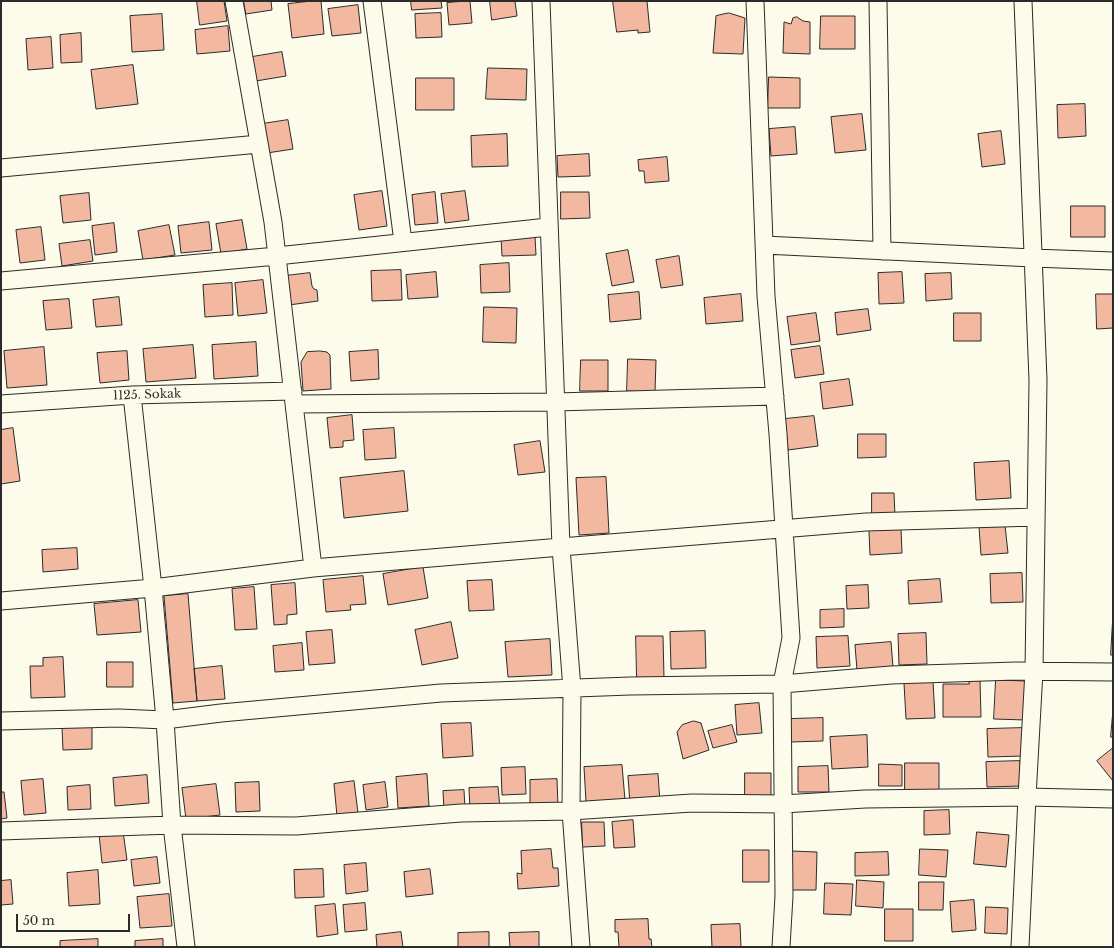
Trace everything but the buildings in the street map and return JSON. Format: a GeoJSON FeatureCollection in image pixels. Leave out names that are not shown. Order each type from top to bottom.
{"type":"FeatureCollection","features":[{"type":"Feature","properties":{"kind":"street"},"geometry":{"type":"LineString","coordinates":[[234,1],[273,222],[313,568]]}},
{"type":"Feature","properties":{"kind":"street"},"geometry":{"type":"LineString","coordinates":[[372,1],[403,242]]}},
{"type":"Feature","properties":{"kind":"street"},"geometry":{"type":"LineString","coordinates":[[541,1],[554,402],[561,547],[572,689],[571,811],[581,947]]}},
{"type":"Feature","properties":{"kind":"street"},"geometry":{"type":"LineString","coordinates":[[755,1],[766,296],[775,396],[791,638],[782,684],[784,896],[781,947]]}},
{"type":"Feature","properties":{"kind":"street"},"geometry":{"type":"LineString","coordinates":[[878,1],[882,251]]}},
{"type":"Feature","properties":{"kind":"street"},"geometry":{"type":"LineString","coordinates":[[1020,947],[1034,671],[1038,380],[1023,1]]}},
{"type":"Feature","properties":{"kind":"street"},"geometry":{"type":"LineString","coordinates":[[1,168],[259,144]]}},
{"type":"Feature","properties":{"kind":"street"},"geometry":{"type":"LineString","coordinates":[[1,281],[277,256],[548,227]]}},
{"type":"Feature","properties":{"kind":"street"},"geometry":{"type":"LineString","coordinates":[[764,245],[1113,261]]}},
{"type":"Feature","properties":{"kind":"street"},"geometry":{"type":"LineString","coordinates":[[132,395],[153,588],[165,720],[172,825],[186,947]]}},
{"type":"Feature","properties":{"kind":"street","name":"1125. Sokak"},"geometry":{"type":"LineString","coordinates":[[1,404],[132,395],[554,402],[775,396]]}},
{"type":"Feature","properties":{"kind":"street"},"geometry":{"type":"LineString","coordinates":[[1,601],[153,588],[313,568],[866,522],[1036,517]]}},
{"type":"Feature","properties":{"kind":"street"},"geometry":{"type":"LineString","coordinates":[[1,721],[119,718],[165,720],[220,713],[441,693],[630,686],[782,684],[891,675],[1034,671],[1113,672]]}},
{"type":"Feature","properties":{"kind":"street"},"geometry":{"type":"LineString","coordinates":[[1,831],[172,825],[296,826],[461,813],[571,811],[692,803],[783,804],[865,800],[1027,797],[1113,800]]}}]}
